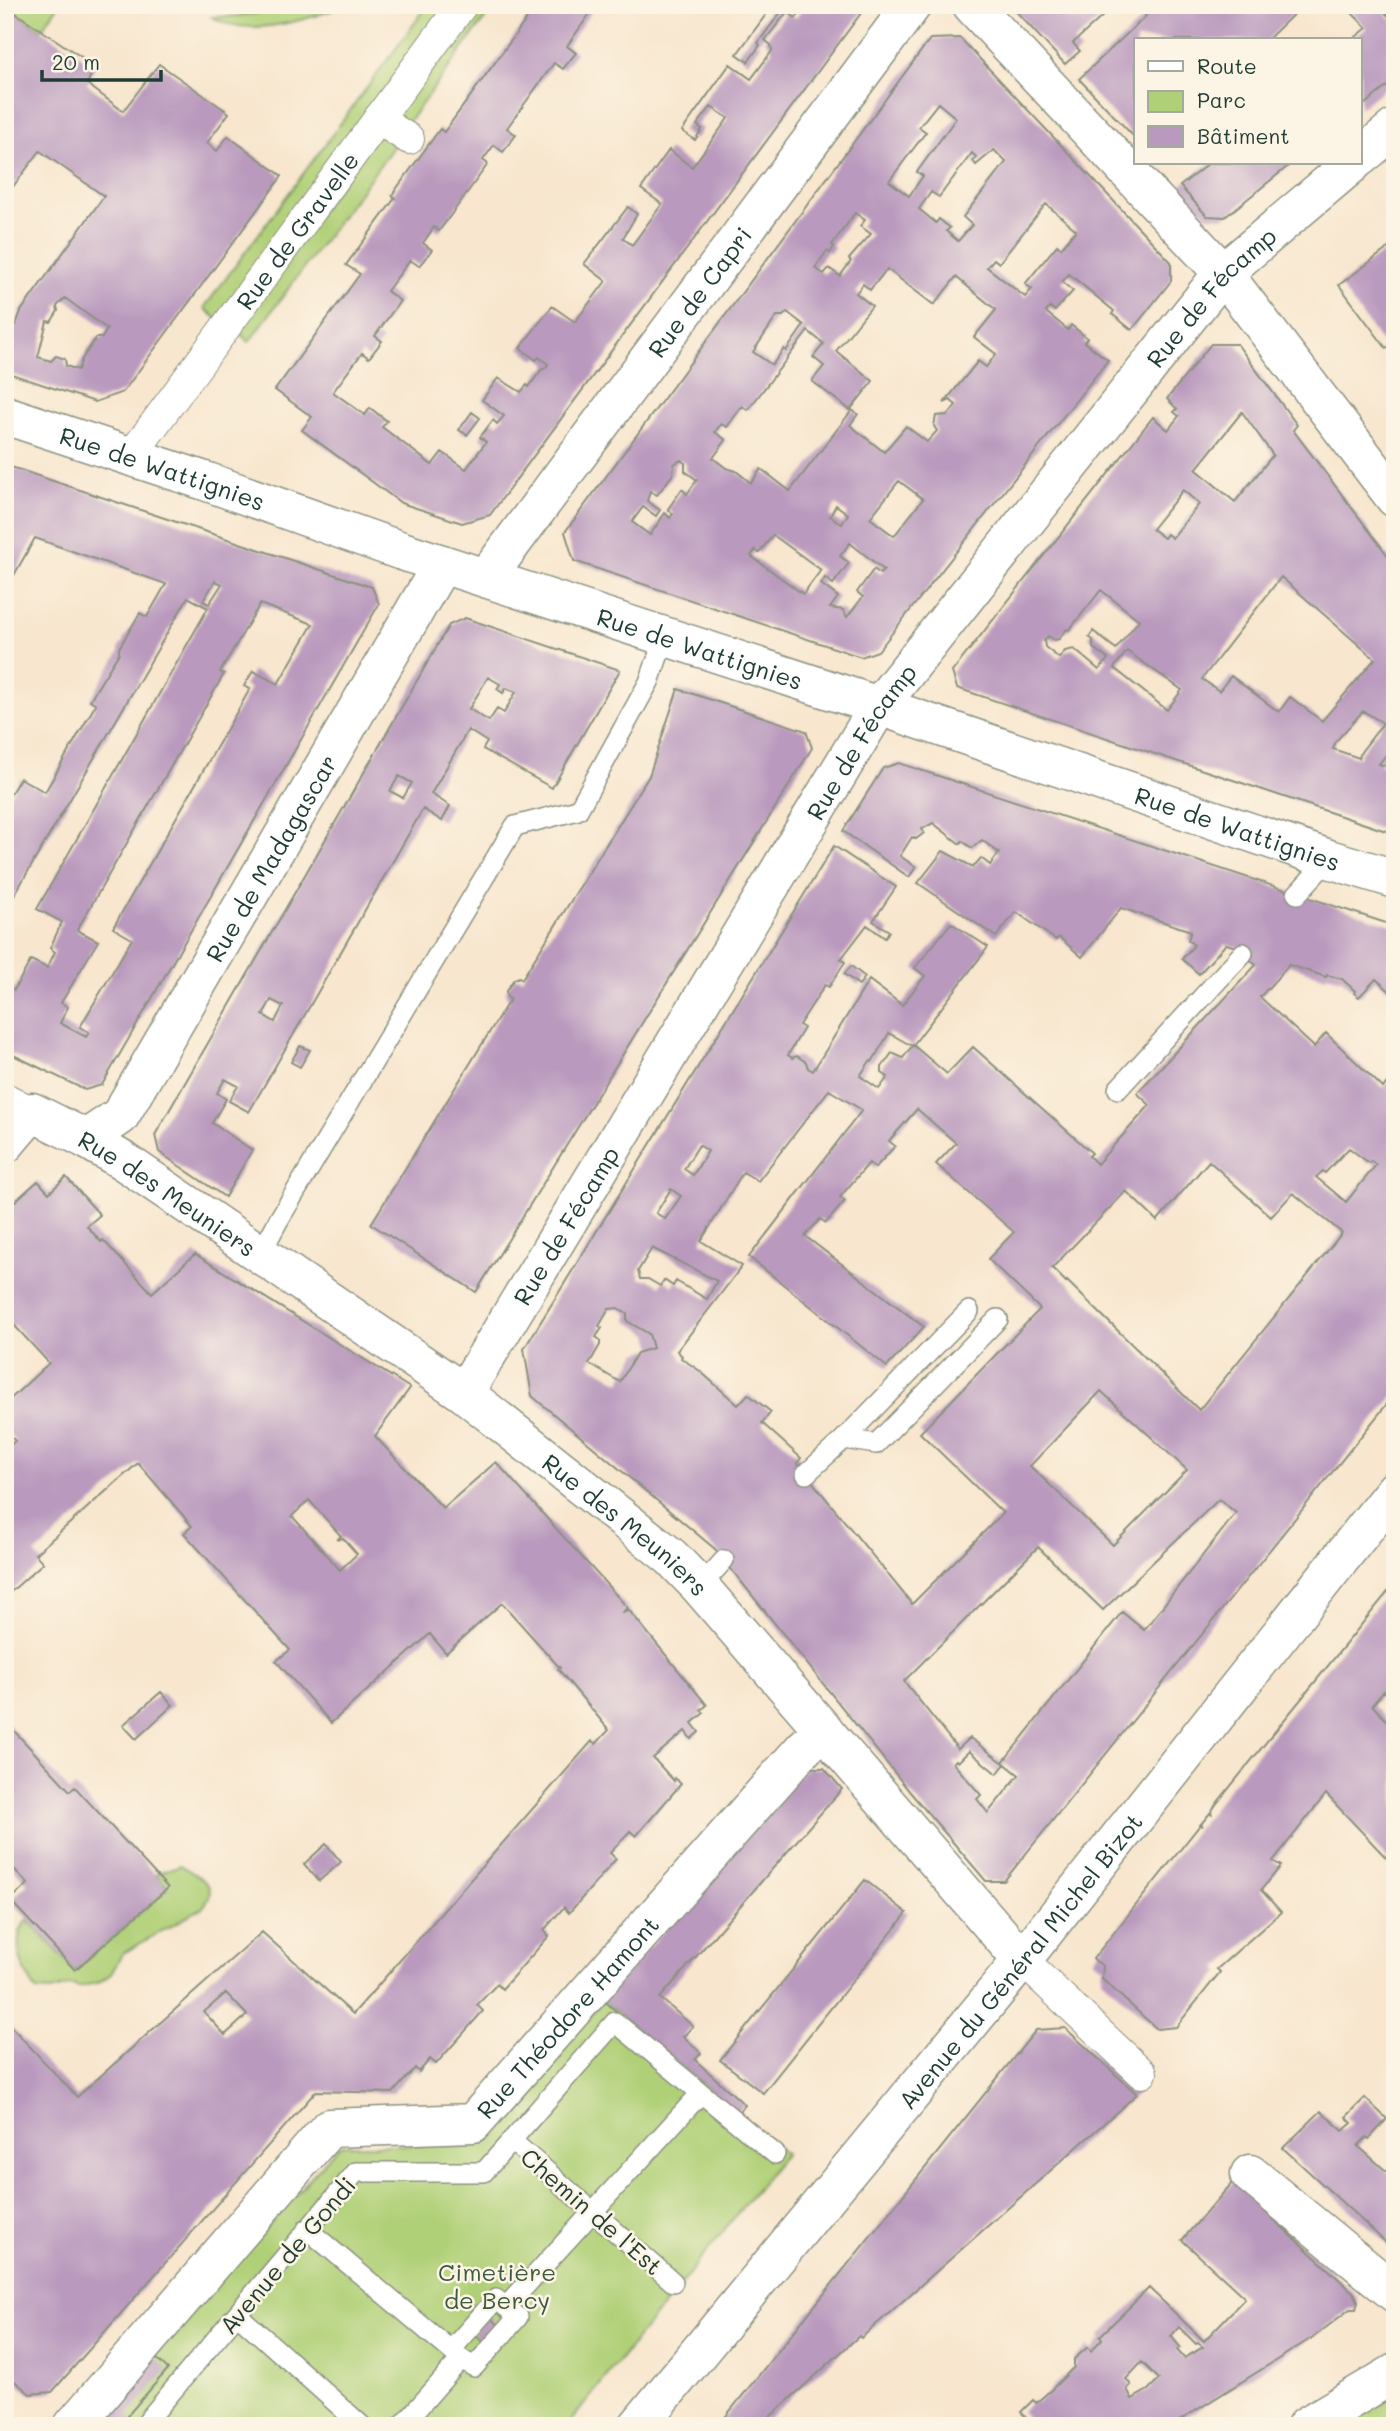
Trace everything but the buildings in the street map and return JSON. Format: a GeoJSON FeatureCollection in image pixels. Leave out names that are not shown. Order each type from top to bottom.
{"type":"FeatureCollection","features":[{"type":"Feature","properties":{"kind":"street","name":"Rue de Gravelle"},"geometry":{"type":"LineString","coordinates":[[131,456],[461,5]]}},
{"type":"Feature","properties":{"kind":"street","name":"Rue de Capri"},"geometry":{"type":"LineString","coordinates":[[486,578],[912,5]]}},
{"type":"Feature","properties":{"kind":"street"},"geometry":{"type":"LineString","coordinates":[[972,5],[1223,273],[1395,498]]}},
{"type":"Feature","properties":{"kind":"street"},"geometry":{"type":"LineString","coordinates":[[378,119],[409,139]]}},
{"type":"Feature","properties":{"kind":"street"},"geometry":{"type":"LineString","coordinates":[[1362,155],[1395,128]]}},
{"type":"Feature","properties":{"kind":"street","name":"Rue de Fécamp"},"geometry":{"type":"LineString","coordinates":[[464,1393],[879,706],[1223,273],[1352,164]]}},
{"type":"Feature","properties":{"kind":"street","name":"Rue de Wattignies"},"geometry":{"type":"LineString","coordinates":[[5,415],[442,564],[879,706],[1395,879]]}},
{"type":"Feature","properties":{"kind":"street","name":"Rue de Madagascar"},"geometry":{"type":"LineString","coordinates":[[86,1139],[120,1116],[442,564]]}},
{"type":"Feature","properties":{"kind":"street"},"geometry":{"type":"LineString","coordinates":[[5,1144],[18,1105]]}},
{"type":"Feature","properties":{"kind":"street","name":"Rue des Meuniers"},"geometry":{"type":"LineString","coordinates":[[18,1105],[125,1161],[464,1393],[671,1557],[712,1573],[824,1730],[1022,1960],[1142,2073]]}},
{"type":"Feature","properties":{"kind":"street","name":"Avenue du Général Michel Bizot"},"geometry":{"type":"LineString","coordinates":[[638,2426],[1022,1960],[1395,1490]]}},
{"type":"Feature","properties":{"kind":"street","name":"Rue Théodore Hamont"},"geometry":{"type":"LineString","coordinates":[[73,2426],[329,2128],[473,2123],[795,1759],[824,1730]]}},
{"type":"Feature","properties":{"kind":"street"},"geometry":{"type":"LineString","coordinates":[[1250,2174],[1395,2293]]}},
{"type":"Feature","properties":{"kind":"street"},"geometry":{"type":"LineString","coordinates":[[1306,2426],[1395,2373]]}},
{"type":"Feature","properties":{"kind":"lane"},"geometry":{"type":"LineString","coordinates":[[260,1255],[515,826],[578,810],[649,681],[665,637]]}},
{"type":"Feature","properties":{"kind":"lane"},"geometry":{"type":"LineString","coordinates":[[1297,894],[1329,859]]}},
{"type":"Feature","properties":{"kind":"lane"},"geometry":{"type":"LineString","coordinates":[[1118,1089],[1243,953]]}},
{"type":"Feature","properties":{"kind":"lane"},"geometry":{"type":"LineString","coordinates":[[806,1474],[844,1439],[969,1311]]}},
{"type":"Feature","properties":{"kind":"lane"},"geometry":{"type":"LineString","coordinates":[[844,1439],[876,1444],[998,1319]]}},
{"type":"Feature","properties":{"kind":"lane","name":"Avenue de Gondi"},"geometry":{"type":"LineString","coordinates":[[143,2426],[356,2172],[485,2172],[615,2022],[775,2154]]}},
{"type":"Feature","properties":{"kind":"lane"},"geometry":{"type":"LineString","coordinates":[[506,2307],[701,2093]]}},
{"type":"Feature","properties":{"kind":"lane","name":"Chemin de l'Est"},"geometry":{"type":"LineString","coordinates":[[512,2141],[673,2282]]}},
{"type":"Feature","properties":{"kind":"lane"},"geometry":{"type":"LineString","coordinates":[[307,2229],[456,2355],[474,2367],[518,2317],[496,2300],[456,2355],[402,2426]]}},
{"type":"Feature","properties":{"kind":"lane"},"geometry":{"type":"LineString","coordinates":[[237,2314],[362,2426]]}},
{"type":"Feature","properties":{"kind":"green space"},"geometry":{"type":"Polygon","coordinates":[[[5,5],[59,5],[41,30],[5,5]]]}},
{"type":"Feature","properties":{"kind":"green space"},"geometry":{"type":"Polygon","coordinates":[[[290,5],[346,5],[297,21],[260,27],[226,23],[212,17],[271,11],[290,5]]]}},
{"type":"Feature","properties":{"kind":"green space"},"geometry":{"type":"Polygon","coordinates":[[[428,5],[453,5],[220,321],[204,308],[428,5]]]}},
{"type":"Feature","properties":{"kind":"green space"},"geometry":{"type":"Polygon","coordinates":[[[472,5],[495,5],[407,124],[393,114],[472,5]]]}},
{"type":"Feature","properties":{"kind":"green space"},"geometry":{"type":"Polygon","coordinates":[[[382,127],[399,139],[249,342],[235,329],[382,127]]]}},
{"type":"Feature","properties":{"kind":"green space"},"geometry":{"type":"Polygon","coordinates":[[[180,1865],[206,1882],[209,1887],[208,1900],[202,1908],[122,1954],[111,1974],[99,1982],[79,1987],[71,1985],[51,1991],[36,1990],[22,1964],[18,1946],[27,1919],[75,1970],[168,1888],[155,1874],[180,1865]]]}},
{"type":"Feature","properties":{"kind":"green space","name":"Cimetière de Bercy"},"geometry":{"type":"Polygon","coordinates":[[[603,2000],[785,2154],[567,2426],[92,2426],[339,2145],[475,2145],[603,2000]]]}},
{"type":"Feature","properties":{"kind":"green space"},"geometry":{"type":"Polygon","coordinates":[[[1395,2395],[1395,2426],[1342,2426],[1395,2395]]]}},
{"type":"Feature","properties":{"kind":"tram line"},"geometry":{"type":"LineString","coordinates":[[1373,2426],[1395,2413]]}}]}
